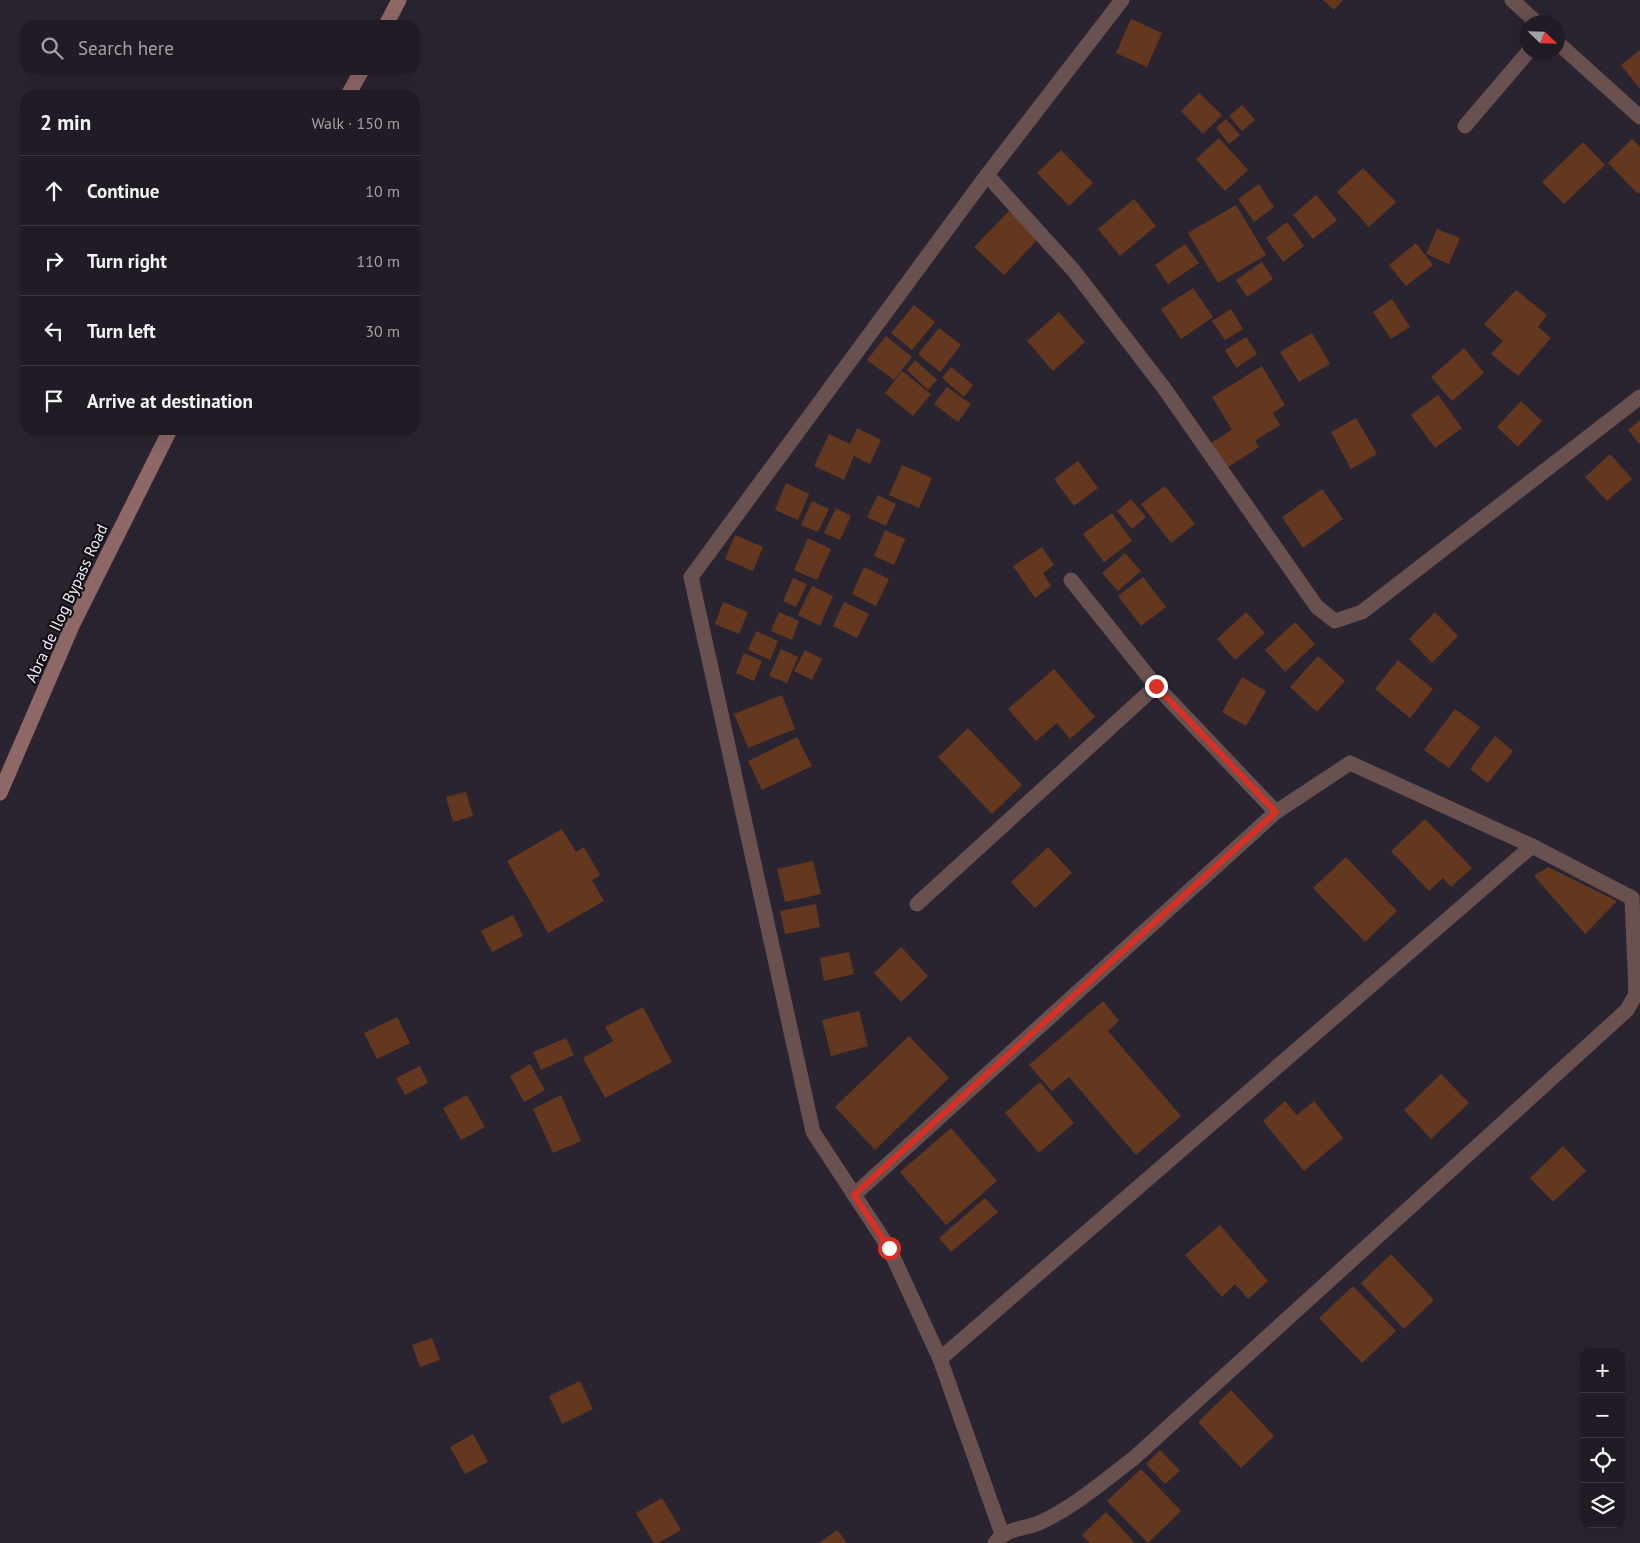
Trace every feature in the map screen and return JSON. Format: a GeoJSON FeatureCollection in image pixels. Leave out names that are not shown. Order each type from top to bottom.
{"type":"FeatureCollection","features":[{"type":"Feature","properties":{"kind":"main road"},"geometry":{"type":"LineString","coordinates":[[389,20],[399,0]]}},
{"type":"Feature","properties":{"kind":"main road"},"geometry":{"type":"LineString","coordinates":[[351,90],[359,75]]}},
{"type":"Feature","properties":{"kind":"main road","name":"Abra de Ilog Bypass Road"},"geometry":{"type":"LineString","coordinates":[[0,793],[72,626],[168,435]]}},
{"type":"Feature","properties":{"kind":"street"},"geometry":{"type":"LineString","coordinates":[[854,1195],[1276,812],[1350,763],[1636,895],[1636,994],[1627,1010],[1134,1458],[1073,1503],[1038,1523],[998,1538],[940,1359],[889,1248],[854,1195],[813,1132],[691,576],[987,175],[1122,0]]}},
{"type":"Feature","properties":{"kind":"street"},"geometry":{"type":"LineString","coordinates":[[1512,0],[1528,15]]}},
{"type":"Feature","properties":{"kind":"street"},"geometry":{"type":"LineString","coordinates":[[1565,49],[1640,117]]}},
{"type":"Feature","properties":{"kind":"street"},"geometry":{"type":"LineString","coordinates":[[1465,126],[1521,60]]}},
{"type":"Feature","properties":{"kind":"street"},"geometry":{"type":"LineString","coordinates":[[987,175],[1074,271],[1164,388],[1317,607],[1335,621],[1362,612],[1640,397]]}},
{"type":"Feature","properties":{"kind":"street"},"geometry":{"type":"LineString","coordinates":[[1071,580],[1156,686],[1276,812]]}},
{"type":"Feature","properties":{"kind":"street"},"geometry":{"type":"LineString","coordinates":[[917,904],[1156,686]]}},
{"type":"Feature","properties":{"kind":"street"},"geometry":{"type":"LineString","coordinates":[[940,1359],[1532,846]]}},
{"type":"Feature","properties":{"kind":"building"},"geometry":{"type":"Polygon","coordinates":[[[1323,0],[1343,0],[1334,10],[1323,0]]]}},
{"type":"Feature","properties":{"kind":"building"},"geometry":{"type":"Polygon","coordinates":[[[1131,19],[1162,33],[1147,67],[1116,53],[1131,19]]]}},
{"type":"Feature","properties":{"kind":"building"},"geometry":{"type":"Polygon","coordinates":[[[1640,50],[1640,89],[1621,65],[1640,50]]]}},
{"type":"Feature","properties":{"kind":"building"},"geometry":{"type":"Polygon","coordinates":[[[1199,93],[1222,115],[1203,134],[1181,111],[1199,93]]]}},
{"type":"Feature","properties":{"kind":"building"},"geometry":{"type":"Polygon","coordinates":[[[1242,105],[1255,120],[1242,131],[1229,116],[1242,105]]]}},
{"type":"Feature","properties":{"kind":"building"},"geometry":{"type":"Polygon","coordinates":[[[1226,119],[1240,135],[1229,144],[1216,128],[1226,119]]]}},
{"type":"Feature","properties":{"kind":"building"},"geometry":{"type":"Polygon","coordinates":[[[1219,138],[1248,170],[1225,191],[1196,159],[1219,138]]]}},
{"type":"Feature","properties":{"kind":"building"},"geometry":{"type":"Polygon","coordinates":[[[1632,139],[1640,147],[1640,192],[1638,194],[1608,163],[1632,139]]]}},
{"type":"Feature","properties":{"kind":"building"},"geometry":{"type":"Polygon","coordinates":[[[1583,142],[1605,165],[1564,204],[1542,182],[1583,142]]]}},
{"type":"Feature","properties":{"kind":"building"},"geometry":{"type":"Polygon","coordinates":[[[1061,150],[1093,183],[1069,206],[1037,173],[1061,150]]]}},
{"type":"Feature","properties":{"kind":"building"},"geometry":{"type":"Polygon","coordinates":[[[1363,168],[1396,202],[1369,227],[1337,192],[1363,168]]]}},
{"type":"Feature","properties":{"kind":"building"},"geometry":{"type":"Polygon","coordinates":[[[1259,184],[1274,207],[1254,222],[1238,199],[1259,184]]]}},
{"type":"Feature","properties":{"kind":"building"},"geometry":{"type":"Polygon","coordinates":[[[1316,195],[1337,220],[1313,239],[1293,215],[1316,195]]]}},
{"type":"Feature","properties":{"kind":"building"},"geometry":{"type":"Polygon","coordinates":[[[1134,199],[1156,226],[1120,256],[1098,229],[1134,199]]]}},
{"type":"Feature","properties":{"kind":"building"},"geometry":{"type":"Polygon","coordinates":[[[1236,205],[1266,255],[1218,283],[1188,233],[1236,205]]]}},
{"type":"Feature","properties":{"kind":"building"},"geometry":{"type":"Polygon","coordinates":[[[1012,208],[1041,236],[1004,275],[974,247],[1012,208]]]}},
{"type":"Feature","properties":{"kind":"building"},"geometry":{"type":"Polygon","coordinates":[[[1287,222],[1304,246],[1283,262],[1266,238],[1287,222]]]}},
{"type":"Feature","properties":{"kind":"building"},"geometry":{"type":"Polygon","coordinates":[[[1437,229],[1460,238],[1449,264],[1426,254],[1437,229]]]}},
{"type":"Feature","properties":{"kind":"building"},"geometry":{"type":"Polygon","coordinates":[[[1416,243],[1433,265],[1406,286],[1389,265],[1416,243]]]}},
{"type":"Feature","properties":{"kind":"building"},"geometry":{"type":"Polygon","coordinates":[[[1185,244],[1199,263],[1168,284],[1155,265],[1185,244]]]}},
{"type":"Feature","properties":{"kind":"building"},"geometry":{"type":"Polygon","coordinates":[[[1262,262],[1273,279],[1247,297],[1236,280],[1262,262]]]}},
{"type":"Feature","properties":{"kind":"building"},"geometry":{"type":"Polygon","coordinates":[[[1193,288],[1213,317],[1181,339],[1161,309],[1193,288]]]}},
{"type":"Feature","properties":{"kind":"building"},"geometry":{"type":"Polygon","coordinates":[[[1516,290],[1547,315],[1538,327],[1551,338],[1518,376],[1491,354],[1503,341],[1484,324],[1516,290]]]}},
{"type":"Feature","properties":{"kind":"building"},"geometry":{"type":"Polygon","coordinates":[[[1392,299],[1410,327],[1391,339],[1373,312],[1392,299]]]}},
{"type":"Feature","properties":{"kind":"building"},"geometry":{"type":"Polygon","coordinates":[[[914,305],[935,322],[912,350],[891,333],[914,305]]]}},
{"type":"Feature","properties":{"kind":"building"},"geometry":{"type":"Polygon","coordinates":[[[1231,309],[1243,329],[1225,340],[1212,321],[1231,309]]]}},
{"type":"Feature","properties":{"kind":"building"},"geometry":{"type":"Polygon","coordinates":[[[1059,312],[1085,342],[1053,371],[1027,341],[1059,312]]]}},
{"type":"Feature","properties":{"kind":"building"},"geometry":{"type":"Polygon","coordinates":[[[939,328],[961,345],[940,372],[918,354],[939,328]]]}},
{"type":"Feature","properties":{"kind":"building"},"geometry":{"type":"Polygon","coordinates":[[[1312,333],[1330,364],[1299,382],[1280,352],[1312,333]]]}},
{"type":"Feature","properties":{"kind":"building"},"geometry":{"type":"Polygon","coordinates":[[[886,336],[912,357],[894,380],[867,360],[886,336]]]}},
{"type":"Feature","properties":{"kind":"building"},"geometry":{"type":"Polygon","coordinates":[[[1246,337],[1257,354],[1236,368],[1225,350],[1246,337]]]}},
{"type":"Feature","properties":{"kind":"building"},"geometry":{"type":"Polygon","coordinates":[[[1464,348],[1484,373],[1452,401],[1431,377],[1464,348]]]}},
{"type":"Feature","properties":{"kind":"building"},"geometry":{"type":"Polygon","coordinates":[[[915,360],[937,380],[928,390],[907,370],[915,360]]]}},
{"type":"Feature","properties":{"kind":"building"},"geometry":{"type":"Polygon","coordinates":[[[1262,366],[1285,405],[1273,413],[1280,425],[1255,441],[1259,447],[1225,469],[1209,444],[1232,430],[1212,397],[1262,366]]]}},
{"type":"Feature","properties":{"kind":"building"},"geometry":{"type":"Polygon","coordinates":[[[951,367],[973,385],[964,397],[942,378],[951,367]]]}},
{"type":"Feature","properties":{"kind":"building"},"geometry":{"type":"Polygon","coordinates":[[[902,371],[931,394],[913,416],[885,393],[902,371]]]}},
{"type":"Feature","properties":{"kind":"building"},"geometry":{"type":"Polygon","coordinates":[[[947,387],[971,404],[958,422],[934,404],[947,387]]]}},
{"type":"Feature","properties":{"kind":"building"},"geometry":{"type":"Polygon","coordinates":[[[1438,395],[1462,428],[1435,448],[1411,415],[1438,395]]]}},
{"type":"Feature","properties":{"kind":"building"},"geometry":{"type":"Polygon","coordinates":[[[1521,401],[1542,421],[1518,447],[1497,427],[1521,401]]]}},
{"type":"Feature","properties":{"kind":"building"},"geometry":{"type":"Polygon","coordinates":[[[1356,418],[1377,454],[1351,469],[1331,432],[1356,418]]]}},
{"type":"Feature","properties":{"kind":"building"},"geometry":{"type":"Polygon","coordinates":[[[1640,420],[1640,445],[1628,430],[1640,420]]]}},
{"type":"Feature","properties":{"kind":"building"},"geometry":{"type":"Polygon","coordinates":[[[857,428],[881,440],[870,464],[854,456],[844,480],[814,466],[829,434],[850,444],[857,428]]]}},
{"type":"Feature","properties":{"kind":"building"},"geometry":{"type":"Polygon","coordinates":[[[1610,454],[1632,479],[1607,501],[1585,477],[1610,454]]]}},
{"type":"Feature","properties":{"kind":"building"},"geometry":{"type":"Polygon","coordinates":[[[1078,461],[1098,488],[1074,506],[1054,479],[1078,461]]]}},
{"type":"Feature","properties":{"kind":"building"},"geometry":{"type":"Polygon","coordinates":[[[902,465],[932,478],[919,508],[889,495],[902,465]]]}},
{"type":"Feature","properties":{"kind":"building"},"geometry":{"type":"Polygon","coordinates":[[[786,483],[809,494],[798,520],[775,510],[786,483]]]}},
{"type":"Feature","properties":{"kind":"building"},"geometry":{"type":"Polygon","coordinates":[[[1165,486],[1195,524],[1171,543],[1141,504],[1165,486]]]}},
{"type":"Feature","properties":{"kind":"building"},"geometry":{"type":"Polygon","coordinates":[[[1322,489],[1343,519],[1303,548],[1282,517],[1322,489]]]}},
{"type":"Feature","properties":{"kind":"building"},"geometry":{"type":"Polygon","coordinates":[[[878,495],[896,504],[886,526],[867,517],[878,495]]]}},
{"type":"Feature","properties":{"kind":"building"},"geometry":{"type":"Polygon","coordinates":[[[1131,499],[1146,517],[1132,529],[1117,511],[1131,499]]]}},
{"type":"Feature","properties":{"kind":"building"},"geometry":{"type":"Polygon","coordinates":[[[812,501],[829,509],[818,532],[801,525],[812,501]]]}},
{"type":"Feature","properties":{"kind":"building"},"geometry":{"type":"Polygon","coordinates":[[[836,508],[851,516],[840,540],[824,533],[836,508]]]}},
{"type":"Feature","properties":{"kind":"building"},"geometry":{"type":"Polygon","coordinates":[[[1112,513],[1132,541],[1104,562],[1083,534],[1112,513]]]}},
{"type":"Feature","properties":{"kind":"building"},"geometry":{"type":"Polygon","coordinates":[[[885,530],[905,539],[894,565],[874,556],[885,530]]]}},
{"type":"Feature","properties":{"kind":"building"},"geometry":{"type":"Polygon","coordinates":[[[735,535],[763,547],[753,571],[725,559],[735,535]]]}},
{"type":"Feature","properties":{"kind":"building"},"geometry":{"type":"Polygon","coordinates":[[[808,538],[831,549],[817,580],[794,570],[808,538]]]}},
{"type":"Feature","properties":{"kind":"building"},"geometry":{"type":"Polygon","coordinates":[[[1042,547],[1054,565],[1043,573],[1051,586],[1035,598],[1013,566],[1042,547]]]}},
{"type":"Feature","properties":{"kind":"building"},"geometry":{"type":"Polygon","coordinates":[[[1125,553],[1141,571],[1118,591],[1102,573],[1125,553]]]}},
{"type":"Feature","properties":{"kind":"building"},"geometry":{"type":"Polygon","coordinates":[[[864,567],[889,579],[876,606],[852,594],[864,567]]]}},
{"type":"Feature","properties":{"kind":"building"},"geometry":{"type":"Polygon","coordinates":[[[1143,577],[1166,607],[1141,626],[1118,596],[1143,577]]]}},
{"type":"Feature","properties":{"kind":"building"},"geometry":{"type":"Polygon","coordinates":[[[793,578],[807,584],[796,607],[783,601],[793,578]]]}},
{"type":"Feature","properties":{"kind":"building"},"geometry":{"type":"Polygon","coordinates":[[[812,586],[833,596],[820,626],[798,615],[812,586]]]}},
{"type":"Feature","properties":{"kind":"building"},"geometry":{"type":"Polygon","coordinates":[[[723,602],[748,612],[739,634],[715,624],[723,602]]]}},
{"type":"Feature","properties":{"kind":"building"},"geometry":{"type":"Polygon","coordinates":[[[844,602],[869,614],[857,638],[833,626],[844,602]]]}},
{"type":"Feature","properties":{"kind":"building"},"geometry":{"type":"Polygon","coordinates":[[[779,612],[799,621],[792,640],[771,631],[779,612]]]}},
{"type":"Feature","properties":{"kind":"building"},"geometry":{"type":"Polygon","coordinates":[[[1246,612],[1265,633],[1235,660],[1217,639],[1246,612]]]}},
{"type":"Feature","properties":{"kind":"building"},"geometry":{"type":"Polygon","coordinates":[[[1435,612],[1458,636],[1432,663],[1409,639],[1435,612]]]}},
{"type":"Feature","properties":{"kind":"building"},"geometry":{"type":"Polygon","coordinates":[[[1295,622],[1315,644],[1285,672],[1265,650],[1295,622]]]}},
{"type":"Feature","properties":{"kind":"building"},"geometry":{"type":"Polygon","coordinates":[[[756,631],[778,641],[770,660],[748,650],[756,631]]]}},
{"type":"Feature","properties":{"kind":"building"},"geometry":{"type":"Polygon","coordinates":[[[781,649],[798,657],[787,683],[769,676],[781,649]]]}},
{"type":"Feature","properties":{"kind":"building"},"geometry":{"type":"Polygon","coordinates":[[[805,650],[822,659],[812,680],[794,671],[805,650]]]}},
{"type":"Feature","properties":{"kind":"building"},"geometry":{"type":"Polygon","coordinates":[[[744,653],[762,661],[754,681],[736,673],[744,653]]]}},
{"type":"Feature","properties":{"kind":"building"},"geometry":{"type":"Polygon","coordinates":[[[1318,656],[1345,681],[1317,712],[1290,687],[1318,656]]]}},
{"type":"Feature","properties":{"kind":"building"},"geometry":{"type":"Polygon","coordinates":[[[1398,660],[1433,689],[1410,718],[1375,689],[1398,660]]]}},
{"type":"Feature","properties":{"kind":"building"},"geometry":{"type":"Polygon","coordinates":[[[1054,669],[1095,717],[1070,739],[1057,723],[1036,741],[1008,709],[1054,669]]]}},
{"type":"Feature","properties":{"kind":"building"},"geometry":{"type":"Polygon","coordinates":[[[1242,677],[1266,691],[1246,726],[1222,712],[1242,677]]]}},
{"type":"Feature","properties":{"kind":"building"},"geometry":{"type":"Polygon","coordinates":[[[782,695],[795,729],[748,748],[734,714],[782,695]]]}},
{"type":"Feature","properties":{"kind":"building"},"geometry":{"type":"Polygon","coordinates":[[[1455,709],[1480,727],[1449,768],[1424,750],[1455,709]]]}},
{"type":"Feature","properties":{"kind":"building"},"geometry":{"type":"Polygon","coordinates":[[[968,728],[1022,785],[992,814],[938,757],[968,728]]]}},
{"type":"Feature","properties":{"kind":"building"},"geometry":{"type":"Polygon","coordinates":[[[1495,736],[1513,751],[1488,783],[1470,769],[1495,736]]]}},
{"type":"Feature","properties":{"kind":"building"},"geometry":{"type":"Polygon","coordinates":[[[797,737],[812,766],[762,790],[748,761],[797,737]]]}},
{"type":"Feature","properties":{"kind":"building"},"geometry":{"type":"Polygon","coordinates":[[[466,792],[473,816],[453,822],[446,797],[466,792]]]}},
{"type":"Feature","properties":{"kind":"building"},"geometry":{"type":"Polygon","coordinates":[[[1425,819],[1472,868],[1451,887],[1443,878],[1429,891],[1391,851],[1425,819]]]}},
{"type":"Feature","properties":{"kind":"building"},"geometry":{"type":"Polygon","coordinates":[[[562,829],[576,852],[584,847],[600,875],[592,880],[604,901],[548,933],[507,861],[562,829]]]}},
{"type":"Feature","properties":{"kind":"building"},"geometry":{"type":"Polygon","coordinates":[[[1048,847],[1072,873],[1035,908],[1011,882],[1048,847]]]}},
{"type":"Feature","properties":{"kind":"building"},"geometry":{"type":"Polygon","coordinates":[[[1346,857],[1397,911],[1365,942],[1313,888],[1346,857]]]}},
{"type":"Feature","properties":{"kind":"building"},"geometry":{"type":"Polygon","coordinates":[[[813,861],[821,894],[785,902],[777,869],[813,861]]]}},
{"type":"Feature","properties":{"kind":"building"},"geometry":{"type":"Polygon","coordinates":[[[1548,867],[1617,901],[1585,934],[1534,876],[1548,867]]]}},
{"type":"Feature","properties":{"kind":"building"},"geometry":{"type":"Polygon","coordinates":[[[816,904],[820,927],[785,934],[780,911],[816,904]]]}},
{"type":"Feature","properties":{"kind":"building"},"geometry":{"type":"Polygon","coordinates":[[[513,915],[523,936],[492,952],[481,931],[513,915]]]}},
{"type":"Feature","properties":{"kind":"building"},"geometry":{"type":"Polygon","coordinates":[[[901,947],[928,976],[901,1002],[874,973],[901,947]]]}},
{"type":"Feature","properties":{"kind":"building"},"geometry":{"type":"Polygon","coordinates":[[[849,952],[854,974],[824,981],[820,958],[849,952]]]}},
{"type":"Feature","properties":{"kind":"building"},"geometry":{"type":"Polygon","coordinates":[[[1103,1001],[1119,1021],[1108,1031],[1181,1116],[1136,1155],[1069,1077],[1052,1091],[1029,1065],[1103,1001]]]}},
{"type":"Feature","properties":{"kind":"building"},"geometry":{"type":"Polygon","coordinates":[[[643,1007],[672,1062],[605,1098],[583,1058],[613,1041],[605,1027],[643,1007]]]}},
{"type":"Feature","properties":{"kind":"building"},"geometry":{"type":"Polygon","coordinates":[[[859,1011],[868,1046],[831,1056],[822,1020],[859,1011]]]}},
{"type":"Feature","properties":{"kind":"building"},"geometry":{"type":"Polygon","coordinates":[[[397,1017],[410,1043],[377,1059],[364,1033],[397,1017]]]}},
{"type":"Feature","properties":{"kind":"building"},"geometry":{"type":"Polygon","coordinates":[[[909,1036],[949,1078],[875,1150],[835,1107],[909,1036]]]}},
{"type":"Feature","properties":{"kind":"building"},"geometry":{"type":"Polygon","coordinates":[[[566,1038],[574,1055],[541,1070],[533,1052],[566,1038]]]}},
{"type":"Feature","properties":{"kind":"building"},"geometry":{"type":"Polygon","coordinates":[[[530,1064],[545,1090],[524,1102],[510,1076],[530,1064]]]}},
{"type":"Feature","properties":{"kind":"building"},"geometry":{"type":"Polygon","coordinates":[[[420,1066],[428,1083],[405,1095],[396,1078],[420,1066]]]}},
{"type":"Feature","properties":{"kind":"building"},"geometry":{"type":"Polygon","coordinates":[[[1441,1074],[1469,1103],[1431,1139],[1404,1110],[1441,1074]]]}},
{"type":"Feature","properties":{"kind":"building"},"geometry":{"type":"Polygon","coordinates":[[[1040,1082],[1074,1123],[1039,1153],[1005,1113],[1040,1082]]]}},
{"type":"Feature","properties":{"kind":"building"},"geometry":{"type":"Polygon","coordinates":[[[467,1095],[485,1127],[461,1140],[443,1108],[467,1095]]]}},
{"type":"Feature","properties":{"kind":"building"},"geometry":{"type":"Polygon","coordinates":[[[561,1095],[581,1141],[553,1153],[533,1109],[561,1095]]]}},
{"type":"Feature","properties":{"kind":"building"},"geometry":{"type":"Polygon","coordinates":[[[1285,1101],[1297,1115],[1314,1101],[1343,1138],[1304,1171],[1263,1121],[1285,1101]]]}},
{"type":"Feature","properties":{"kind":"building"},"geometry":{"type":"Polygon","coordinates":[[[951,1128],[997,1181],[946,1225],[900,1172],[951,1128]]]}},
{"type":"Feature","properties":{"kind":"building"},"geometry":{"type":"Polygon","coordinates":[[[1563,1146],[1586,1171],[1553,1202],[1530,1178],[1563,1146]]]}},
{"type":"Feature","properties":{"kind":"building"},"geometry":{"type":"Polygon","coordinates":[[[985,1198],[998,1212],[951,1252],[939,1238],[985,1198]]]}},
{"type":"Feature","properties":{"kind":"building"},"geometry":{"type":"Polygon","coordinates":[[[1220,1225],[1268,1281],[1248,1299],[1235,1284],[1222,1297],[1185,1255],[1220,1225]]]}},
{"type":"Feature","properties":{"kind":"building"},"geometry":{"type":"Polygon","coordinates":[[[1391,1254],[1434,1300],[1404,1329],[1361,1283],[1391,1254]]]}},
{"type":"Feature","properties":{"kind":"building"},"geometry":{"type":"Polygon","coordinates":[[[1353,1286],[1396,1331],[1362,1363],[1319,1318],[1353,1286]]]}},
{"type":"Feature","properties":{"kind":"building"},"geometry":{"type":"Polygon","coordinates":[[[432,1338],[440,1360],[420,1367],[412,1345],[432,1338]]]}},
{"type":"Feature","properties":{"kind":"building"},"geometry":{"type":"Polygon","coordinates":[[[580,1381],[593,1409],[562,1424],[549,1396],[580,1381]]]}},
{"type":"Feature","properties":{"kind":"building"},"geometry":{"type":"Polygon","coordinates":[[[1231,1390],[1274,1436],[1241,1468],[1198,1422],[1231,1390]]]}},
{"type":"Feature","properties":{"kind":"building"},"geometry":{"type":"Polygon","coordinates":[[[473,1434],[488,1462],[465,1474],[450,1447],[473,1434]]]}},
{"type":"Feature","properties":{"kind":"building"},"geometry":{"type":"Polygon","coordinates":[[[1160,1450],[1180,1471],[1165,1484],[1146,1464],[1160,1450]]]}},
{"type":"Feature","properties":{"kind":"building"},"geometry":{"type":"Polygon","coordinates":[[[1141,1469],[1181,1511],[1148,1543],[1107,1501],[1141,1469]]]}},
{"type":"Feature","properties":{"kind":"building"},"geometry":{"type":"Polygon","coordinates":[[[662,1498],[681,1530],[658,1543],[654,1543],[636,1513],[662,1498]]]}},
{"type":"Feature","properties":{"kind":"building"},"geometry":{"type":"Polygon","coordinates":[[[1106,1512],[1135,1543],[1090,1543],[1082,1535],[1106,1512]]]}},
{"type":"Feature","properties":{"kind":"building"},"geometry":{"type":"Polygon","coordinates":[[[837,1530],[847,1543],[819,1543],[837,1530]]]}},
{"type":"Feature","properties":{"kind":"route"},"geometry":{"type":"LineString","coordinates":[[889,1248],[854,1195],[1276,812],[1156,686]]}}]}
